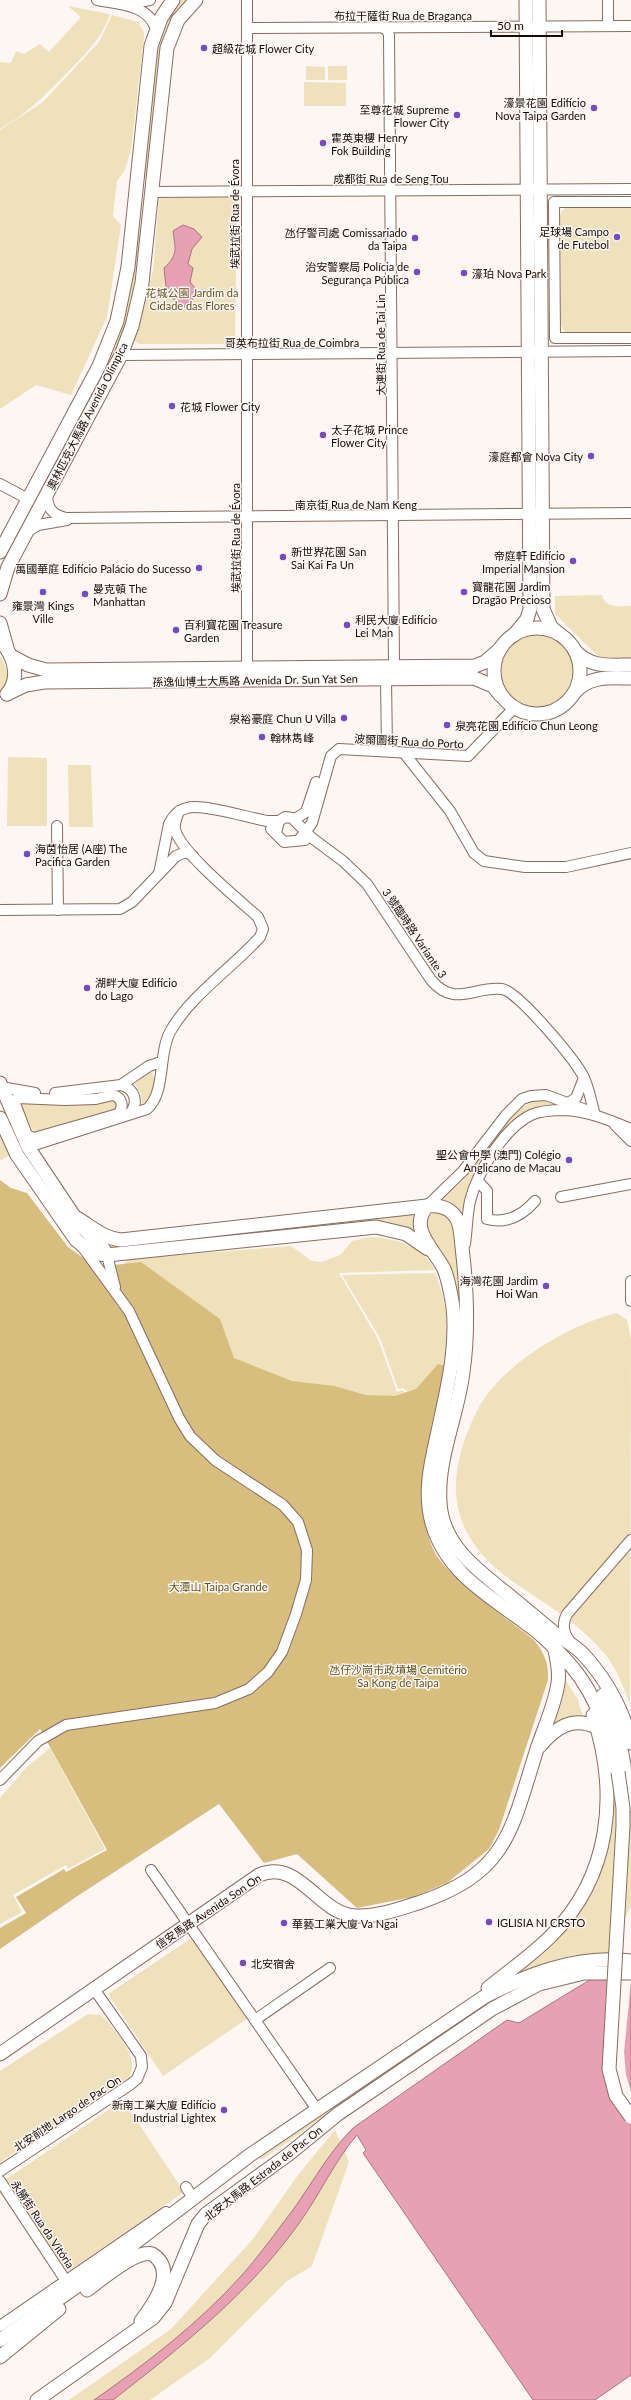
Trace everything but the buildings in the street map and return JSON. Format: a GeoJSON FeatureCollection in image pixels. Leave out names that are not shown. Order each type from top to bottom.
{"type":"FeatureCollection","features":[{"type":"Feature","properties":{"kind":"main road","name":"奧林匹克大馬路 Avenida Olímpica"},"geometry":{"type":"LineString","coordinates":[[0,552],[99,366],[117,321],[126,281],[151,46],[156,29],[173,0]]}},
{"type":"Feature","properties":{"kind":"main road","name":"奧林匹克大馬路 Avenida Olímpica"},"geometry":{"type":"LineString","coordinates":[[0,594],[8,567],[121,355],[133,321],[142,283],[168,42],[178,20],[196,0]]}},
{"type":"Feature","properties":{"kind":"main road"},"geometry":{"type":"LineString","coordinates":[[526,0],[533,26]]}},
{"type":"Feature","properties":{"kind":"main road"},"geometry":{"type":"LineString","coordinates":[[539,0],[533,26],[536,514],[543,609],[551,627],[581,657],[595,664],[631,665]]}},
{"type":"Feature","properties":{"kind":"main road"},"geometry":{"type":"LineString","coordinates":[[135,203],[152,193],[147,185],[137,181]]}},
{"type":"Feature","properties":{"kind":"main road"},"geometry":{"type":"LineString","coordinates":[[536,514],[530,609],[522,628],[500,649],[493,669],[494,678],[500,695],[514,708],[529,714],[548,713],[564,705],[579,687],[598,678],[631,678]]}},
{"type":"Feature","properties":{"kind":"main road"},"geometry":{"type":"LineString","coordinates":[[0,623],[15,679],[4,696]]}},
{"type":"Feature","properties":{"kind":"main road"},"geometry":{"type":"LineString","coordinates":[[514,635],[533,628],[551,630],[559,634]]}},
{"type":"Feature","properties":{"kind":"main road","name":"孫逸仙博士大馬路 Avenida Dr. Sun Yat Sen"},"geometry":{"type":"LineString","coordinates":[[6,648],[28,665],[46,670],[474,666],[485,662],[500,649]]}},
{"type":"Feature","properties":{"kind":"main road"},"geometry":{"type":"LineString","coordinates":[[573,695],[580,672],[574,649]]}},
{"type":"Feature","properties":{"kind":"main road","name":"孫逸仙博士大馬路 Avenida Dr. Sun Yat Sen"},"geometry":{"type":"LineString","coordinates":[[4,696],[26,685],[44,682],[474,678],[493,686],[500,695]]}},
{"type":"Feature","properties":{"kind":"main road"},"geometry":{"type":"LineString","coordinates":[[1,1085],[28,1147],[77,1218],[80,1225],[103,1248],[107,1255]]}},
{"type":"Feature","properties":{"kind":"main road"},"geometry":{"type":"LineString","coordinates":[[3,1124],[16,1140],[28,1147]]}},
{"type":"Feature","properties":{"kind":"main road"},"geometry":{"type":"LineString","coordinates":[[3,1124],[17,1154],[34,1180],[84,1248],[92,1253],[107,1255],[376,1227],[406,1234],[424,1245],[435,1256]]}},
{"type":"Feature","properties":{"kind":"main road"},"geometry":{"type":"LineString","coordinates":[[77,1218],[96,1231],[121,1240],[427,1206],[446,1208],[457,1219],[464,1259],[467,1304],[466,1346],[463,1374],[440,1480],[440,1503],[443,1522],[460,1553],[477,1570],[558,1636],[579,1658],[609,1708],[622,1772],[631,1805]]}},
{"type":"Feature","properties":{"kind":"main road"},"geometry":{"type":"LineString","coordinates":[[427,1206],[420,1219],[420,1230],[444,1270],[450,1288],[454,1335],[452,1362],[428,1477],[428,1506],[432,1525],[440,1547],[456,1568],[476,1586],[532,1628],[555,1650],[584,1682],[593,1699],[622,1772],[623,1826],[609,2069],[616,2096],[631,2117]]}},
{"type":"Feature","properties":{"kind":"main road"},"geometry":{"type":"LineString","coordinates":[[558,1636],[572,1644],[596,1669],[610,1690],[621,1713],[631,1744]]}},
{"type":"Feature","properties":{"kind":"main road"},"geometry":{"type":"LineString","coordinates":[[414,2045],[567,1918],[585,1891],[595,1869],[604,1838],[608,1790],[604,1758],[596,1727],[582,1690],[555,1650]]}},
{"type":"Feature","properties":{"kind":"main road","name":"信安馬路 Avenida Son On"},"geometry":{"type":"LineString","coordinates":[[0,2054],[259,1875],[267,1872],[284,1872],[292,1875],[328,1905],[341,1912],[356,1916],[395,1910],[440,1896],[454,1889],[484,1868],[507,1838],[558,1684],[555,1650]]}},
{"type":"Feature","properties":{"kind":"main road"},"geometry":{"type":"LineString","coordinates":[[536,1750],[553,1731],[564,1725],[581,1722],[596,1727]]}},
{"type":"Feature","properties":{"kind":"main road"},"geometry":{"type":"LineString","coordinates":[[631,1832],[617,2060],[622,2086],[631,2103]]}},
{"type":"Feature","properties":{"kind":"main road","name":"北安大馬路 Estrada de Pac On"},"geometry":{"type":"LineString","coordinates":[[0,2340],[228,2174],[250,2155],[318,2111],[484,1996],[520,1978],[547,1968],[586,1961],[631,1961]]}},
{"type":"Feature","properties":{"kind":"main road","name":"北安大馬路 Estrada de Pac On"},"geometry":{"type":"LineString","coordinates":[[37,2400],[133,2330],[153,2318],[165,2303],[198,2224],[206,2214],[289,2154],[338,2114],[492,2009],[539,1984],[584,1973],[631,1973]]}},
{"type":"Feature","properties":{"kind":"main road"},"geometry":{"type":"LineString","coordinates":[[0,2357],[56,2311],[133,2257],[147,2252],[160,2260],[164,2275],[153,2305],[133,2330]]}},
{"type":"Feature","properties":{"kind":"street"},"geometry":{"type":"LineString","coordinates":[[97,0],[141,10],[152,20],[156,29]]}},
{"type":"Feature","properties":{"kind":"street"},"geometry":{"type":"LineString","coordinates":[[108,2],[131,4],[150,0]]}},
{"type":"Feature","properties":{"kind":"street","name":"埃武拉街 Rua de Évora"},"geometry":{"type":"LineString","coordinates":[[247,0],[247,668]]}},
{"type":"Feature","properties":{"kind":"street"},"geometry":{"type":"LineString","coordinates":[[608,0],[608,26]]}},
{"type":"Feature","properties":{"kind":"street","name":"布拉干薩街 Rua de Bragança"},"geometry":{"type":"LineString","coordinates":[[247,28],[631,26]]}},
{"type":"Feature","properties":{"kind":"street"},"geometry":{"type":"LineString","coordinates":[[382,27],[387,30],[389,35]]}},
{"type":"Feature","properties":{"kind":"street"},"geometry":{"type":"LineString","coordinates":[[389,35],[392,30],[397,27]]}},
{"type":"Feature","properties":{"kind":"street","name":"大連街 Rua de Tai Lin"},"geometry":{"type":"LineString","coordinates":[[389,35],[394,666]]}},
{"type":"Feature","properties":{"kind":"street","name":"成都街 Rua de Seng Tou"},"geometry":{"type":"LineString","coordinates":[[152,193],[631,189]]}},
{"type":"Feature","properties":{"kind":"street"},"geometry":{"type":"LineString","coordinates":[[631,202],[554,202],[555,338],[631,338]]}},
{"type":"Feature","properties":{"kind":"street","name":"哥英布拉街 Rua de Coimbra"},"geometry":{"type":"LineString","coordinates":[[121,355],[631,351]]}},
{"type":"Feature","properties":{"kind":"street"},"geometry":{"type":"LineString","coordinates":[[0,484],[28,499]]}},
{"type":"Feature","properties":{"kind":"street","name":"南京街 Rua de Nam Keng"},"geometry":{"type":"LineString","coordinates":[[49,490],[48,503],[54,513],[66,518],[631,513]]}},
{"type":"Feature","properties":{"kind":"street","name":"南京街 Rua de Nam Keng"},"geometry":{"type":"LineString","coordinates":[[25,535],[32,528],[38,525],[81,518]]}},
{"type":"Feature","properties":{"kind":"street"},"geometry":{"type":"LineString","coordinates":[[386,679],[387,748]]}},
{"type":"Feature","properties":{"kind":"street"},"geometry":{"type":"LineString","coordinates":[[474,749],[514,708]]}},
{"type":"Feature","properties":{"kind":"street","name":"波爾圖街 Rua do Porto"},"geometry":{"type":"LineString","coordinates":[[297,822],[308,808],[326,751],[332,746],[460,753],[474,749]]}},
{"type":"Feature","properties":{"kind":"street","name":"波爾圖街 Rua do Porto"},"geometry":{"type":"LineString","coordinates":[[306,839],[312,823],[330,756],[334,751],[339,749],[461,757],[468,756],[474,749]]}},
{"type":"Feature","properties":{"kind":"street"},"geometry":{"type":"LineString","coordinates":[[404,753],[450,811],[474,853],[484,862],[525,867],[566,867],[631,853]]}},
{"type":"Feature","properties":{"kind":"street"},"geometry":{"type":"LineString","coordinates":[[159,874],[169,824],[179,811],[195,807],[254,819],[279,821],[288,817],[297,822],[299,834],[306,839]]}},
{"type":"Feature","properties":{"kind":"street"},"geometry":{"type":"LineString","coordinates":[[179,811],[175,829],[183,844],[197,860]]}},
{"type":"Feature","properties":{"kind":"street"},"geometry":{"type":"LineString","coordinates":[[254,819],[276,833],[284,842],[306,839]]}},
{"type":"Feature","properties":{"kind":"street"},"geometry":{"type":"LineString","coordinates":[[276,833],[279,821]]}},
{"type":"Feature","properties":{"kind":"street","name":"3 號臨時路 Variante 3"},"geometry":{"type":"LineString","coordinates":[[297,822],[306,839],[343,861],[367,884],[435,985],[450,994],[502,989],[516,997],[569,1054],[584,1078],[595,1115]]}},
{"type":"Feature","properties":{"kind":"street"},"geometry":{"type":"LineString","coordinates":[[58,826],[58,910]]}},
{"type":"Feature","properties":{"kind":"street"},"geometry":{"type":"LineString","coordinates":[[0,910],[120,909],[132,902],[181,853],[190,854],[258,917],[262,930],[255,942],[177,1020],[169,1033],[161,1062],[157,1097],[153,1104],[147,1108],[28,1147]]}},
{"type":"Feature","properties":{"kind":"street"},"geometry":{"type":"LineString","coordinates":[[1,1085],[30,1093],[51,1094],[121,1085],[149,1066],[161,1062]]}},
{"type":"Feature","properties":{"kind":"street"},"geometry":{"type":"LineString","coordinates":[[464,1259],[470,1201],[478,1181],[500,1142],[518,1123],[533,1114],[551,1107],[571,1103],[580,1091],[584,1078]]}},
{"type":"Feature","properties":{"kind":"street"},"geometry":{"type":"LineString","coordinates":[[121,1085],[130,1089],[135,1097],[134,1106],[128,1114]]}},
{"type":"Feature","properties":{"kind":"street"},"geometry":{"type":"LineString","coordinates":[[113,1095],[118,1097],[122,1102],[121,1110],[118,1114],[34,1138],[28,1134],[14,1101],[17,1098],[96,1099],[113,1095]]}},
{"type":"Feature","properties":{"kind":"street"},"geometry":{"type":"LineString","coordinates":[[427,1206],[463,1171],[508,1111],[522,1100],[539,1095],[571,1103],[595,1115],[631,1129]]}},
{"type":"Feature","properties":{"kind":"street"},"geometry":{"type":"LineString","coordinates":[[533,1114],[563,1110],[595,1115]]}},
{"type":"Feature","properties":{"kind":"street"},"geometry":{"type":"LineString","coordinates":[[608,1120],[631,1141]]}},
{"type":"Feature","properties":{"kind":"street"},"geometry":{"type":"LineString","coordinates":[[488,1137],[492,1144],[500,1142]]}},
{"type":"Feature","properties":{"kind":"street"},"geometry":{"type":"LineString","coordinates":[[478,1181],[487,1191],[487,1219],[498,1222],[524,1214],[535,1201]]}},
{"type":"Feature","properties":{"kind":"street"},"geometry":{"type":"LineString","coordinates":[[561,1196],[631,1184]]}},
{"type":"Feature","properties":{"kind":"street"},"geometry":{"type":"LineString","coordinates":[[0,1780],[38,1741],[66,1725],[216,1703],[249,1689],[268,1672],[282,1652],[296,1614],[306,1580],[307,1550],[298,1522],[283,1505],[215,1460],[190,1436],[179,1418],[129,1311],[84,1248]]}},
{"type":"Feature","properties":{"kind":"street"},"geometry":{"type":"LineString","coordinates":[[107,1255],[116,1291]]}},
{"type":"Feature","properties":{"kind":"street"},"geometry":{"type":"LineString","coordinates":[[631,1281],[631,1301]]}},
{"type":"Feature","properties":{"kind":"street"},"geometry":{"type":"LineString","coordinates":[[572,1644],[563,1629],[564,1619],[631,1540]]}},
{"type":"Feature","properties":{"kind":"street"},"geometry":{"type":"LineString","coordinates":[[151,1870],[318,2111]]}},
{"type":"Feature","properties":{"kind":"street"},"geometry":{"type":"LineString","coordinates":[[255,2020],[330,1968]]}},
{"type":"Feature","properties":{"kind":"street","name":"北安前地 Largo de Pac On"},"geometry":{"type":"LineString","coordinates":[[0,2171],[121,2092],[140,2074],[142,2067],[141,2056],[94,1989]]}},
{"type":"Feature","properties":{"kind":"street","name":"北安大馬路 Estrada de Pac On"},"geometry":{"type":"LineString","coordinates":[[0,2326],[66,2281],[189,2191],[228,2174]]}},
{"type":"Feature","properties":{"kind":"street","name":"永勝街 Rua da Vitória"},"geometry":{"type":"LineString","coordinates":[[0,2181],[66,2281]]}},
{"type":"Feature","properties":{"kind":"green space"},"geometry":{"type":"Polygon","coordinates":[[[181,0],[189,0],[170,23],[163,37],[148,179],[146,179],[144,177],[159,35],[166,20],[181,0]]]}},
{"type":"Feature","properties":{"kind":"green space"},"geometry":{"type":"Polygon","coordinates":[[[68,6],[110,14],[102,32],[91,48],[78,62],[34,105],[0,129],[0,62],[11,63],[16,51],[24,54],[40,44],[49,52],[81,17],[68,6]]]}},
{"type":"Feature","properties":{"kind":"green space"},"geometry":{"type":"Polygon","coordinates":[[[112,15],[138,22],[144,32],[144,37],[131,150],[125,170],[117,181],[113,216],[121,225],[107,317],[71,395],[36,385],[0,409],[0,130],[43,102],[99,42],[112,15]]]}},
{"type":"Feature","properties":{"kind":"green space"},"geometry":{"type":"Polygon","coordinates":[[[306,66],[325,67],[325,80],[306,80],[306,66]]]}},
{"type":"Feature","properties":{"kind":"green space"},"geometry":{"type":"Polygon","coordinates":[[[328,66],[347,66],[347,80],[328,80],[328,66]]]}},
{"type":"Feature","properties":{"kind":"green space"},"geometry":{"type":"Polygon","coordinates":[[[304,82],[346,83],[346,106],[304,106],[304,82]]]}},
{"type":"Feature","properties":{"kind":"green space","name":"花城公園 Jardim da Cidade das Flores"},"geometry":{"type":"Polygon","coordinates":[[[237,196],[235,344],[139,344],[134,341],[153,271],[159,198],[237,196]]]}},
{"type":"Feature","properties":{"kind":"green space"},"geometry":{"type":"Polygon","coordinates":[[[139,203],[142,204],[139,226],[141,246],[133,296],[123,334],[107,370],[18,537],[15,535],[108,356],[139,203]]]}},
{"type":"Feature","properties":{"kind":"green space"},"geometry":{"type":"Polygon","coordinates":[[[631,203],[631,337],[565,333],[561,325],[560,216],[562,211],[570,204],[631,203]]]}},
{"type":"Feature","properties":{"kind":"green space"},"geometry":{"type":"Polygon","coordinates":[[[602,595],[606,603],[610,605],[631,606],[631,660],[609,661],[600,658],[555,614],[555,596],[602,595]]]}},
{"type":"Feature","properties":{"kind":"green space"},"geometry":{"type":"Polygon","coordinates":[[[530,635],[544,635],[551,637],[563,645],[571,657],[573,671],[571,685],[563,697],[551,705],[544,707],[530,707],[523,705],[511,697],[503,685],[501,678],[501,664],[503,657],[511,645],[523,637],[530,635]]]}},
{"type":"Feature","properties":{"kind":"green space"},"geometry":{"type":"Polygon","coordinates":[[[0,656],[8,675],[4,689],[0,693],[0,656]]]}},
{"type":"Feature","properties":{"kind":"green space"},"geometry":{"type":"Polygon","coordinates":[[[8,757],[47,758],[47,826],[7,826],[8,757]]]}},
{"type":"Feature","properties":{"kind":"green space"},"geometry":{"type":"Polygon","coordinates":[[[68,765],[91,765],[93,827],[69,827],[68,765]]]}},
{"type":"Feature","properties":{"kind":"green space"},"geometry":{"type":"Polygon","coordinates":[[[149,1071],[152,1072],[154,1077],[154,1090],[150,1099],[142,1105],[141,1093],[135,1084],[149,1071]]]}},
{"type":"Feature","properties":{"kind":"green space"},"geometry":{"type":"Polygon","coordinates":[[[117,1100],[119,1109],[36,1133],[32,1129],[20,1104],[20,1102],[117,1100]]]}},
{"type":"Feature","properties":{"kind":"green space"},"geometry":{"type":"Polygon","coordinates":[[[538,1100],[554,1103],[537,1108],[524,1115],[500,1137],[497,1136],[496,1134],[505,1123],[520,1109],[538,1100]]]}},
{"type":"Feature","properties":{"kind":"green space"},"geometry":{"type":"Polygon","coordinates":[[[0,1128],[13,1153],[0,1161],[0,1128]]]}},
{"type":"Feature","properties":{"kind":"green space"},"geometry":{"type":"Polygon","coordinates":[[[486,1148],[490,1151],[471,1186],[461,1214],[452,1203],[442,1199],[463,1181],[486,1148]]]}},
{"type":"Feature","properties":{"kind":"green space","name":"大潭山 Taipa Grande"},"geometry":{"type":"Polygon","coordinates":[[[0,1180],[11,1188],[27,1193],[68,1247],[93,1265],[105,1266],[141,1262],[220,1319],[234,1358],[292,1381],[334,1386],[366,1395],[395,1396],[416,1389],[438,1364],[446,1366],[435,1409],[426,1459],[424,1508],[427,1531],[434,1551],[441,1561],[480,1598],[534,1640],[541,1649],[548,1668],[548,1680],[499,1830],[489,1849],[447,1883],[413,1897],[357,1908],[297,1854],[264,1863],[219,1804],[76,1897],[0,1949],[0,1928],[26,1913],[16,1897],[64,1869],[66,1872],[107,1850],[40,1729],[0,1768],[0,1180]]]}},
{"type":"Feature","properties":{"kind":"green space"},"geometry":{"type":"Polygon","coordinates":[[[436,1212],[446,1214],[455,1230],[460,1275],[462,1315],[460,1368],[440,1461],[437,1484],[438,1506],[443,1529],[454,1553],[536,1623],[534,1626],[462,1566],[445,1546],[436,1522],[433,1507],[433,1489],[448,1417],[456,1368],[457,1318],[450,1272],[447,1263],[432,1241],[426,1228],[426,1221],[429,1216],[436,1212]]]}},
{"type":"Feature","properties":{"kind":"green space"},"geometry":{"type":"Polygon","coordinates":[[[414,1214],[413,1232],[106,1250],[107,1247],[115,1245],[414,1214]]]}},
{"type":"Feature","properties":{"kind":"green space"},"geometry":{"type":"Polygon","coordinates":[[[370,1237],[389,1239],[416,1249],[430,1262],[435,1270],[339,1273],[378,1339],[397,1392],[402,1390],[413,1398],[421,1526],[503,1704],[119,1268],[129,1259],[291,1246],[312,1261],[322,1262],[340,1255],[352,1241],[370,1237]]]}},
{"type":"Feature","properties":{"kind":"green space"},"geometry":{"type":"Polygon","coordinates":[[[435,1273],[439,1282],[447,1320],[447,1357],[442,1370],[430,1382],[412,1396],[403,1388],[398,1389],[380,1338],[342,1275],[435,1273]]]}},
{"type":"Feature","properties":{"kind":"green space"},"geometry":{"type":"Polygon","coordinates":[[[617,1313],[627,1320],[631,1339],[630,1705],[613,1665],[594,1642],[561,1614],[512,1581],[490,1563],[474,1545],[463,1525],[457,1504],[456,1483],[459,1460],[466,1436],[477,1411],[488,1394],[502,1378],[518,1363],[557,1337],[598,1319],[617,1313]]]}},
{"type":"Feature","properties":{"kind":"green space"},"geometry":{"type":"Polygon","coordinates":[[[564,1678],[577,1698],[584,1719],[568,1718],[553,1725],[564,1678]]]}},
{"type":"Feature","properties":{"kind":"green space"},"geometry":{"type":"Polygon","coordinates":[[[50,1748],[105,1849],[68,1869],[66,1865],[13,1895],[22,1912],[0,1924],[0,1798],[26,1768],[50,1748]]]}},
{"type":"Feature","properties":{"kind":"green space"},"geometry":{"type":"Polygon","coordinates":[[[631,1771],[631,1906],[607,1955],[574,1955],[550,1961],[509,1979],[555,1944],[579,1913],[598,1877],[610,1839],[614,1810],[612,1775],[631,1771]]]}},
{"type":"Feature","properties":{"kind":"green space"},"geometry":{"type":"Polygon","coordinates":[[[193,1937],[248,2018],[163,2076],[108,1994],[193,1937]]]}},
{"type":"Feature","properties":{"kind":"green space"},"geometry":{"type":"Polygon","coordinates":[[[535,1979],[485,2006],[263,2159],[259,2159],[262,2155],[486,2002],[535,1979]]]}},
{"type":"Feature","properties":{"kind":"green space"},"geometry":{"type":"Polygon","coordinates":[[[88,2014],[100,2015],[105,2018],[126,2047],[132,2063],[132,2071],[128,2078],[0,2162],[0,2071],[88,2014]]]}},
{"type":"Feature","properties":{"kind":"green space"},"geometry":{"type":"Polygon","coordinates":[[[123,2100],[184,2192],[67,2272],[5,2180],[123,2100]]]}},
{"type":"Feature","properties":{"kind":"green space"},"geometry":{"type":"Polygon","coordinates":[[[335,2130],[349,2162],[312,2266],[287,2281],[210,2358],[150,2400],[69,2400],[171,2329],[253,2239],[298,2175],[335,2130]]]}},
{"type":"Feature","properties":{"kind":"shaded area"},"geometry":{"type":"Polygon","coordinates":[[[183,225],[194,229],[202,237],[192,249],[188,264],[193,268],[190,282],[195,288],[196,296],[184,307],[172,298],[172,290],[166,287],[164,268],[172,259],[175,251],[173,231],[183,225]]]}},
{"type":"Feature","properties":{"kind":"shaded area"},"geometry":{"type":"Polygon","coordinates":[[[631,1917],[631,2375],[595,2400],[533,2400],[363,2153],[366,2150],[357,2135],[341,2156],[300,2222],[280,2248],[237,2296],[164,2360],[113,2400],[94,2400],[172,2342],[225,2293],[268,2243],[292,2211],[325,2162],[353,2128],[507,2020],[519,2023],[593,1978],[620,1947],[631,1917]]]}},
{"type":"Feature","properties":{"kind":"pier"},"geometry":{"type":"Polygon","coordinates":[[[631,1915],[631,1982],[624,2052],[626,2075],[631,2091],[631,2124],[623,2116],[609,2094],[605,2081],[603,2063],[607,1979],[586,1980],[592,1977],[618,1946],[631,1915]]]}},
{"type":"Feature","properties":{"kind":"place","name":"超級花城 Flower City"},"geometry":{"type":"Point","coordinates":[204,48]}},
{"type":"Feature","properties":{"kind":"place","name":"濠景花園 Edifício Nova Taipa Garden"},"geometry":{"type":"Point","coordinates":[594,108]}},
{"type":"Feature","properties":{"kind":"place","name":"至尊花城 Supreme Flower City"},"geometry":{"type":"Point","coordinates":[457,115]}},
{"type":"Feature","properties":{"kind":"place","name":"霍英東樓 Henry Fok Building"},"geometry":{"type":"Point","coordinates":[323,143]}},
{"type":"Feature","properties":{"kind":"place","name":"足球場 Campo de Futebol"},"geometry":{"type":"Point","coordinates":[617,237]}},
{"type":"Feature","properties":{"kind":"place","name":"氹仔警司處 Comissariado da Taipa"},"geometry":{"type":"Point","coordinates":[415,238]}},
{"type":"Feature","properties":{"kind":"place","name":"治安警察局 Polícia de Segurança Pública"},"geometry":{"type":"Point","coordinates":[417,272]}},
{"type":"Feature","properties":{"kind":"place","name":"濠珀 Nova Park"},"geometry":{"type":"Point","coordinates":[464,273]}},
{"type":"Feature","properties":{"kind":"place","name":"花城 Flower City"},"geometry":{"type":"Point","coordinates":[172,406]}},
{"type":"Feature","properties":{"kind":"place","name":"太子花城 Prince Flower City"},"geometry":{"type":"Point","coordinates":[323,435]}},
{"type":"Feature","properties":{"kind":"place","name":"濠庭都會 Nova City"},"geometry":{"type":"Point","coordinates":[591,456]}},
{"type":"Feature","properties":{"kind":"place","name":"新世界花園 San Sai Kai Fa Un"},"geometry":{"type":"Point","coordinates":[283,557]}},
{"type":"Feature","properties":{"kind":"place","name":"帝庭軒 Edifício Imperial Mansion"},"geometry":{"type":"Point","coordinates":[573,561]}},
{"type":"Feature","properties":{"kind":"place","name":"萬國華庭 Edifício Palácio do Sucesso"},"geometry":{"type":"Point","coordinates":[199,568]}},
{"type":"Feature","properties":{"kind":"place","name":"雍景灣 Kings Ville"},"geometry":{"type":"Point","coordinates":[43,592]}},
{"type":"Feature","properties":{"kind":"place","name":"寶龍花園 Jardim Dragão Precioso"},"geometry":{"type":"Point","coordinates":[464,592]}},
{"type":"Feature","properties":{"kind":"place","name":"曼克頓 The Manhattan"},"geometry":{"type":"Point","coordinates":[85,594]}},
{"type":"Feature","properties":{"kind":"place","name":"利民大廈 Edifício Lei Man"},"geometry":{"type":"Point","coordinates":[347,625]}},
{"type":"Feature","properties":{"kind":"place","name":"百利寶花園 Treasure Garden"},"geometry":{"type":"Point","coordinates":[176,630]}},
{"type":"Feature","properties":{"kind":"place","name":"泉裕豪庭 Chun U Villa"},"geometry":{"type":"Point","coordinates":[344,718]}},
{"type":"Feature","properties":{"kind":"place","name":"泉亮花園 Edifício Chun Leong"},"geometry":{"type":"Point","coordinates":[447,725]}},
{"type":"Feature","properties":{"kind":"place","name":"翰林雋峰"},"geometry":{"type":"Point","coordinates":[262,737]}},
{"type":"Feature","properties":{"kind":"place","name":"海茵怡居 (A座) The Pacifica Garden"},"geometry":{"type":"Point","coordinates":[27,854]}},
{"type":"Feature","properties":{"kind":"place","name":"湖畔大廈 Edifício do Lago"},"geometry":{"type":"Point","coordinates":[87,988]}},
{"type":"Feature","properties":{"kind":"place","name":"聖公會中學 (澳門) Colégio Anglicano de Macau"},"geometry":{"type":"Point","coordinates":[569,1160]}},
{"type":"Feature","properties":{"kind":"place","name":"海灣花園 Jardim Hoi Wan"},"geometry":{"type":"Point","coordinates":[546,1286]}},
{"type":"Feature","properties":{"kind":"place","name":"IGLISIA NI CRSTO"},"geometry":{"type":"Point","coordinates":[489,1922]}},
{"type":"Feature","properties":{"kind":"place","name":"華藝工業大廈 Va Ngai"},"geometry":{"type":"Point","coordinates":[284,1923]}},
{"type":"Feature","properties":{"kind":"place","name":"北安宿舍"},"geometry":{"type":"Point","coordinates":[243,1963]}},
{"type":"Feature","properties":{"kind":"place","name":"新南工業大廈 Edifício Industrial Lightex"},"geometry":{"type":"Point","coordinates":[224,2110]}},
{"type":"Feature","properties":{"kind":"park label","name":"氹仔沙崗市政墳場 Cemitério Sa Kong de Taipa"},"geometry":{"type":"Point","coordinates":[398,1675]}}]}
